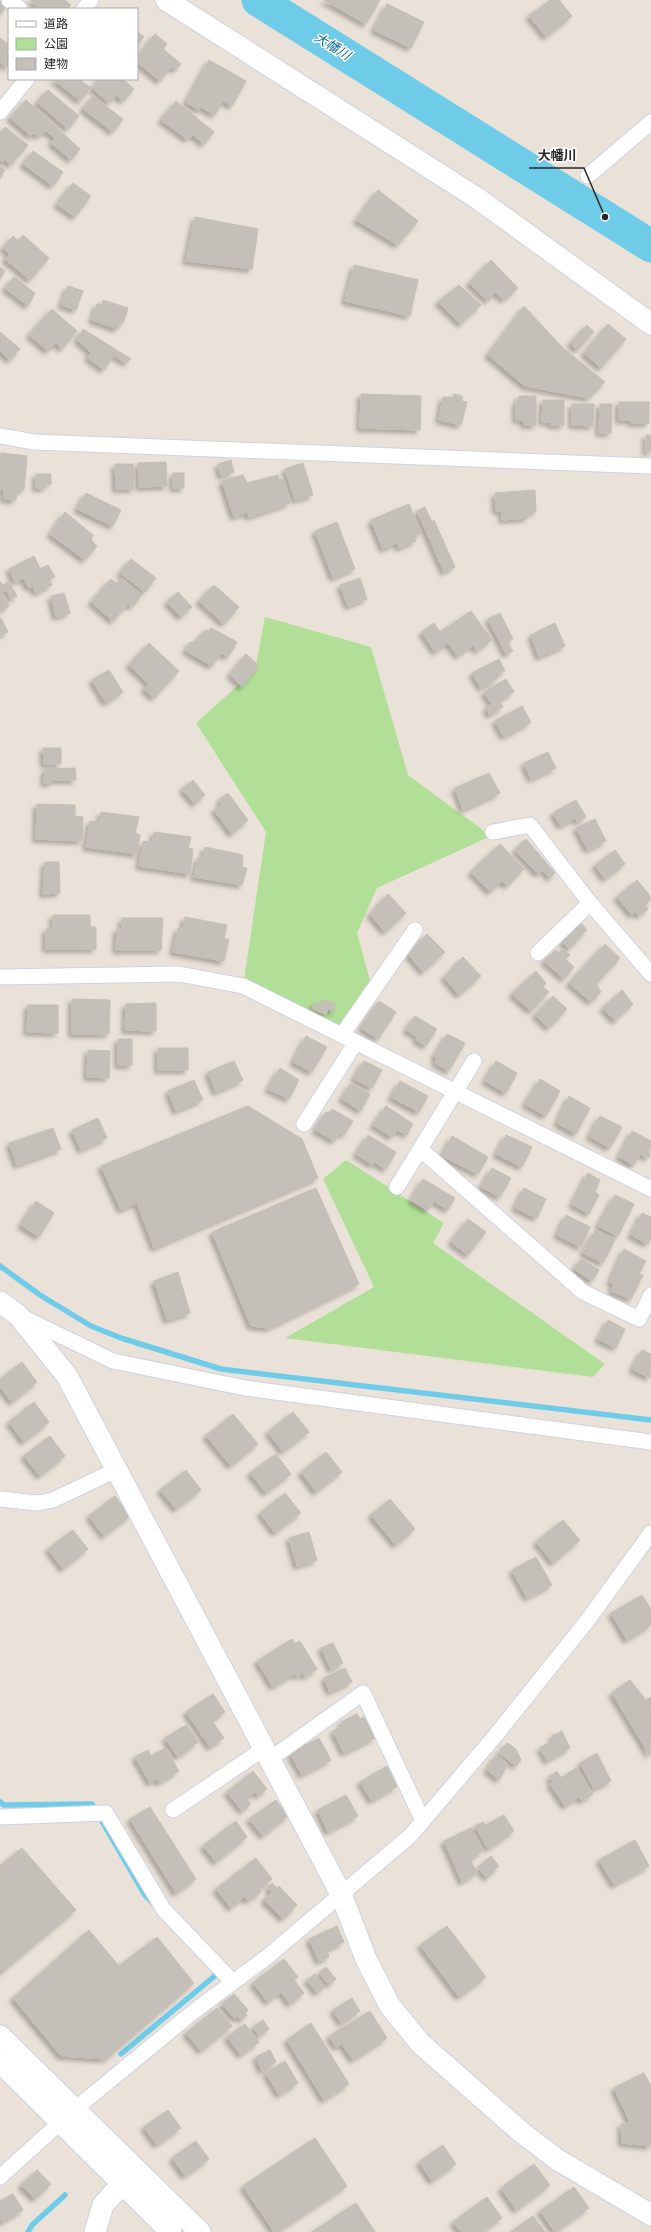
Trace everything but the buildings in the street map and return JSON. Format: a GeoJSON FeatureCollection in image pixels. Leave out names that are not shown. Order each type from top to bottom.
{"type":"FeatureCollection","features":[{"type":"Feature","properties":{"kind":"street"},"geometry":{"type":"LineString","coordinates":[[9,0],[19,8]]}},
{"type":"Feature","properties":{"kind":"street"},"geometry":{"type":"LineString","coordinates":[[85,8],[91,0]]}},
{"type":"Feature","properties":{"kind":"street"},"geometry":{"type":"LineString","coordinates":[[166,0],[477,198],[651,324]]}},
{"type":"Feature","properties":{"kind":"street"},"geometry":{"type":"LineString","coordinates":[[0,112],[26,80]]}},
{"type":"Feature","properties":{"kind":"street"},"geometry":{"type":"LineString","coordinates":[[588,176],[651,122]]}},
{"type":"Feature","properties":{"kind":"street"},"geometry":{"type":"LineString","coordinates":[[0,436],[34,442],[651,466]]}},
{"type":"Feature","properties":{"kind":"street"},"geometry":{"type":"LineString","coordinates":[[493,832],[530,825],[590,903],[651,974]]}},
{"type":"Feature","properties":{"kind":"street"},"geometry":{"type":"LineString","coordinates":[[538,953],[590,903]]}},
{"type":"Feature","properties":{"kind":"street"},"geometry":{"type":"LineString","coordinates":[[304,1124],[349,1039],[415,930]]}},
{"type":"Feature","properties":{"kind":"street"},"geometry":{"type":"LineString","coordinates":[[0,977],[179,974],[243,986],[651,1189]]}},
{"type":"Feature","properties":{"kind":"street"},"geometry":{"type":"LineString","coordinates":[[397,1187],[474,1061]]}},
{"type":"Feature","properties":{"kind":"street"},"geometry":{"type":"LineString","coordinates":[[420,1149],[583,1292],[639,1319],[651,1295]]}},
{"type":"Feature","properties":{"kind":"street"},"geometry":{"type":"LineString","coordinates":[[0,1302],[18,1315],[113,1361],[245,1388],[651,1442]]}},
{"type":"Feature","properties":{"kind":"street"},"geometry":{"type":"LineString","coordinates":[[18,1315],[66,1376],[341,1894],[366,1959],[390,2006],[421,2044],[467,2086],[527,2137],[558,2160],[651,2215]]}},
{"type":"Feature","properties":{"kind":"street"},"geometry":{"type":"LineString","coordinates":[[0,1499],[37,1503],[53,1500],[116,1470]]}},
{"type":"Feature","properties":{"kind":"street"},"geometry":{"type":"LineString","coordinates":[[0,2177],[67,2116],[193,2012],[267,1957],[410,1836],[495,1736],[587,1621],[651,1534]]}},
{"type":"Feature","properties":{"kind":"street"},"geometry":{"type":"LineString","coordinates":[[173,1810],[267,1754],[363,1693],[423,1821]]}},
{"type":"Feature","properties":{"kind":"street"},"geometry":{"type":"LineString","coordinates":[[0,1817],[106,1813],[164,1910],[233,1982]]}},
{"type":"Feature","properties":{"kind":"street"},"geometry":{"type":"LineString","coordinates":[[0,2036],[122,2184],[171,2232]]}},
{"type":"Feature","properties":{"kind":"street"},"geometry":{"type":"LineString","coordinates":[[0,2062],[67,2116],[200,2232]]}},
{"type":"Feature","properties":{"kind":"street"},"geometry":{"type":"LineString","coordinates":[[95,2232],[103,2205],[122,2184]]}},
{"type":"Feature","properties":{"kind":"green space"},"geometry":{"type":"Polygon","coordinates":[[[265,617],[371,647],[408,775],[491,836],[377,888],[357,933],[371,984],[348,1028],[243,986],[266,832],[196,723],[255,670],[265,617]]]}},
{"type":"Feature","properties":{"kind":"green space"},"geometry":{"type":"Polygon","coordinates":[[[346,1160],[444,1223],[433,1243],[605,1364],[593,1377],[285,1338],[374,1287],[323,1179],[346,1160]]]}},
{"type":"Feature","properties":{"kind":"waterway","name":"大幡川"},"geometry":{"type":"LineString","coordinates":[[258,0],[651,246]]}},
{"type":"Feature","properties":{"kind":"waterway"},"geometry":{"type":"LineString","coordinates":[[0,1266],[40,1295],[91,1326],[121,1338],[221,1369],[651,1420]]}},
{"type":"Feature","properties":{"kind":"waterway"},"geometry":{"type":"LineString","coordinates":[[0,1802],[4,1805],[92,1804],[145,1895],[153,1903]]}},
{"type":"Feature","properties":{"kind":"waterway"},"geometry":{"type":"LineString","coordinates":[[121,2054],[217,1974],[214,1970]]}},
{"type":"Feature","properties":{"kind":"waterway"},"geometry":{"type":"LineString","coordinates":[[28,2232],[32,2225],[65,2195]]}},
{"type":"Feature","properties":{"kind":"place","name":"大幡川"},"geometry":{"type":"Point","coordinates":[605,217]}}]}
